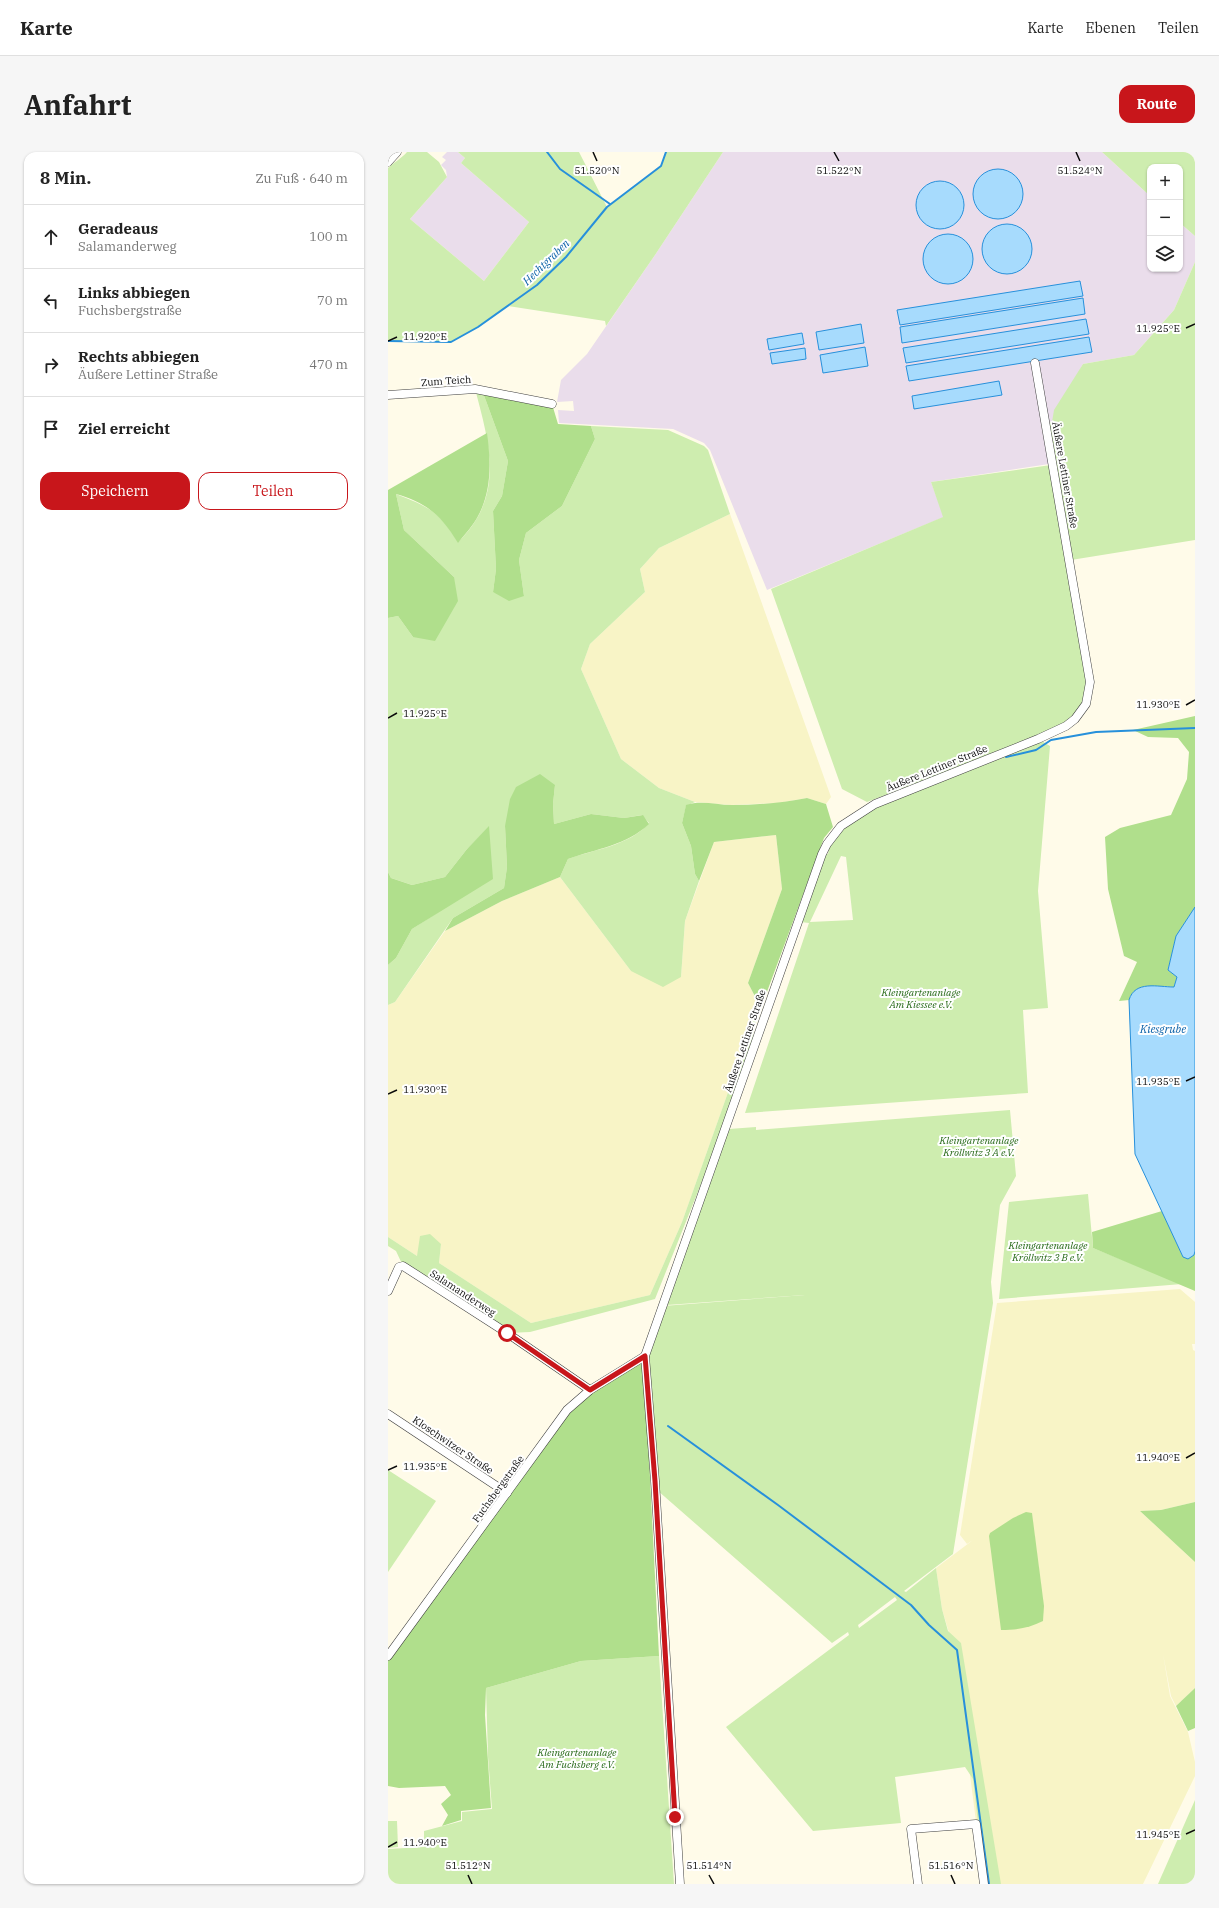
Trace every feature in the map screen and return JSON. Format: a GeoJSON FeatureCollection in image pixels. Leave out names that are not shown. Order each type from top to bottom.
{"type":"FeatureCollection","features":[{"type":"Feature","properties":{"kind":"street"},"geometry":{"type":"LineString","coordinates":[[388,162],[397,152]]}},
{"type":"Feature","properties":{"kind":"street","name":"Äußere Lettiner Straße"},"geometry":{"type":"LineString","coordinates":[[680,1884],[655,1481],[645,1356],[822,854],[831,838],[841,826],[875,804],[1038,739],[1066,726],[1075,718],[1086,704],[1090,682],[1035,363]]}},
{"type":"Feature","properties":{"kind":"street","name":"Zum Teich"},"geometry":{"type":"LineString","coordinates":[[388,395],[475,389],[552,404]]}},
{"type":"Feature","properties":{"kind":"street","name":"Salamanderweg"},"geometry":{"type":"LineString","coordinates":[[388,1291],[399,1267],[403,1266],[507,1333],[590,1390]]}},
{"type":"Feature","properties":{"kind":"street","name":"Fuchsbergstraße"},"geometry":{"type":"LineString","coordinates":[[388,1656],[567,1410],[590,1390],[645,1356]]}},
{"type":"Feature","properties":{"kind":"street","name":"Kloschwitzer Straße"},"geometry":{"type":"LineString","coordinates":[[388,1414],[507,1493]]}},
{"type":"Feature","properties":{"kind":"street"},"geometry":{"type":"LineString","coordinates":[[918,1884],[911,1829],[976,1824],[984,1884]]}},
{"type":"Feature","properties":{"kind":"shaded area"},"geometry":{"type":"Polygon","coordinates":[[[447,152],[458,152],[465,158],[461,163],[529,222],[484,281],[410,219],[447,177],[446,170],[441,165],[446,160],[442,157],[447,152]]]}},
{"type":"Feature","properties":{"kind":"shaded area"},"geometry":{"type":"Polygon","coordinates":[[[723,152],[1102,152],[1147,193],[1147,272],[1183,272],[1183,226],[1195,236],[1195,262],[1174,310],[1134,355],[1083,364],[1052,422],[1041,424],[1049,464],[931,482],[944,517],[767,590],[710,450],[704,443],[673,429],[559,423],[558,410],[574,411],[573,401],[557,402],[561,380],[587,354],[723,152]]]}},
{"type":"Feature","properties":{"kind":"shaded area"},"geometry":{"type":"Polygon","coordinates":[[[730,514],[831,797],[826,804],[807,798],[778,803],[731,805],[695,802],[659,788],[621,759],[581,669],[590,644],[645,592],[640,569],[659,548],[730,514]]]}},
{"type":"Feature","properties":{"kind":"shaded area"},"geometry":{"type":"Polygon","coordinates":[[[776,835],[782,889],[748,983],[759,1005],[682,1222],[650,1295],[531,1323],[439,1263],[441,1244],[417,1256],[388,1237],[388,1005],[395,1002],[445,931],[502,901],[560,877],[631,971],[681,977],[685,921],[714,842],[776,835]]]}},
{"type":"Feature","properties":{"kind":"shaded area"},"geometry":{"type":"Polygon","coordinates":[[[1180,1289],[1195,1302],[1195,1344],[1192,1344],[1193,1350],[1195,1351],[1195,1502],[1161,1510],[1140,1511],[1195,1562],[1195,1688],[1176,1706],[1171,1696],[1163,1654],[1170,1696],[1188,1732],[1195,1762],[1195,1776],[1143,1884],[984,1884],[954,1650],[942,1609],[936,1568],[973,1540],[967,1544],[960,1535],[997,1303],[1180,1289]]]}},
{"type":"Feature","properties":{"kind":"green space"},"geometry":{"type":"Polygon","coordinates":[[[407,152],[427,152],[439,162],[447,177],[410,219],[484,281],[529,222],[461,163],[465,158],[458,152],[579,152],[607,207],[661,166],[666,152],[723,152],[606,326],[605,321],[508,306],[478,327],[451,342],[388,341],[388,168],[407,152]]]}},
{"type":"Feature","properties":{"kind":"green space"},"geometry":{"type":"Polygon","coordinates":[[[1102,152],[1195,152],[1195,236],[1183,226],[1183,164],[1147,164],[1147,193],[1102,152]]]}},
{"type":"Feature","properties":{"kind":"green space"},"geometry":{"type":"Polygon","coordinates":[[[1195,262],[1195,540],[1071,560],[1088,681],[1086,700],[1068,721],[1036,737],[867,802],[842,789],[771,589],[943,517],[931,482],[1051,465],[1047,423],[1052,422],[1054,410],[1083,364],[1134,355],[1174,310],[1195,262]]]}},
{"type":"Feature","properties":{"kind":"green space"},"geometry":{"type":"Polygon","coordinates":[[[475,389],[482,390],[508,461],[502,496],[493,511],[496,569],[493,592],[524,596],[519,560],[526,533],[562,506],[595,439],[591,426],[668,430],[704,446],[708,450],[730,514],[659,548],[640,569],[645,592],[590,644],[581,669],[621,759],[659,788],[695,802],[686,806],[682,823],[691,846],[695,874],[699,881],[685,921],[681,977],[663,987],[631,971],[560,877],[568,859],[622,842],[641,831],[649,823],[642,815],[624,818],[591,814],[554,824],[553,804],[555,785],[505,826],[507,867],[504,888],[453,918],[395,1002],[388,1005],[388,965],[396,958],[412,929],[437,913],[489,827],[467,849],[445,877],[412,885],[391,878],[388,872],[388,618],[398,616],[413,637],[454,577],[404,530],[396,494],[432,511],[445,523],[458,542],[473,525],[483,507],[488,489],[490,470],[489,450],[475,389]]]}},
{"type":"Feature","properties":{"kind":"green space"},"geometry":{"type":"Polygon","coordinates":[[[482,390],[552,404],[558,424],[591,426],[595,439],[562,506],[526,533],[519,560],[524,596],[509,601],[493,592],[496,569],[493,511],[502,496],[508,461],[482,390]]]}},
{"type":"Feature","properties":{"kind":"green space"},"geometry":{"type":"Polygon","coordinates":[[[487,433],[490,466],[488,487],[482,508],[475,521],[458,543],[446,525],[432,511],[425,506],[396,494],[404,530],[454,577],[458,601],[435,641],[413,637],[398,616],[388,618],[388,490],[487,433]]]}},
{"type":"Feature","properties":{"kind":"green space"},"geometry":{"type":"Polygon","coordinates":[[[1195,716],[1195,907],[1176,936],[1168,970],[1177,977],[1174,987],[1148,986],[1136,990],[1129,1000],[1119,1001],[1137,962],[1124,956],[1108,889],[1105,837],[1120,828],[1171,815],[1187,779],[1189,752],[1178,738],[1148,737],[1133,730],[1195,716]]]}},
{"type":"Feature","properties":{"kind":"green space","name":"Kleingartenanlage Am Kiessee e.V."},"geometry":{"type":"Polygon","coordinates":[[[1038,739],[1050,746],[1038,891],[1048,1008],[1023,1010],[1028,1093],[745,1113],[809,923],[801,922],[825,854],[828,854],[831,838],[875,804],[1038,739]],[[841,856],[810,922],[853,920],[846,857],[841,856]]]}},
{"type":"Feature","properties":{"kind":"green space"},"geometry":{"type":"Polygon","coordinates":[[[540,774],[555,785],[553,804],[554,824],[591,814],[624,818],[643,815],[649,824],[631,837],[621,842],[568,859],[560,877],[502,901],[445,931],[453,918],[504,888],[507,867],[505,826],[510,799],[516,787],[540,774]]]}},
{"type":"Feature","properties":{"kind":"green space"},"geometry":{"type":"Polygon","coordinates":[[[807,798],[826,804],[833,827],[824,838],[761,1008],[748,983],[782,889],[776,835],[714,842],[699,881],[695,874],[691,846],[682,823],[686,805],[703,803],[751,805],[807,798]]]}},
{"type":"Feature","properties":{"kind":"green space"},"geometry":{"type":"Polygon","coordinates":[[[489,826],[493,879],[412,929],[396,958],[388,965],[388,872],[391,878],[412,885],[445,877],[467,849],[489,826]]]}},
{"type":"Feature","properties":{"kind":"green space"},"geometry":{"type":"Polygon","coordinates":[[[759,1005],[752,1040],[711,1159],[655,1299],[530,1332],[507,1333],[403,1266],[396,1251],[388,1246],[388,1237],[417,1256],[420,1236],[430,1234],[441,1244],[439,1263],[531,1323],[650,1295],[682,1222],[759,1005]]]}},
{"type":"Feature","properties":{"kind":"green space","name":"Kleingartenanlage Kröllwitz 3 A e.V."},"geometry":{"type":"Polygon","coordinates":[[[1010,1110],[1016,1176],[1000,1205],[991,1282],[993,1303],[953,1554],[904,1591],[906,1592],[936,1568],[942,1609],[948,1631],[961,1643],[1001,1884],[985,1884],[973,1779],[965,1767],[895,1777],[901,1823],[813,1831],[726,1727],[849,1635],[848,1632],[832,1643],[657,1490],[645,1356],[663,1306],[805,1295],[667,1305],[729,1129],[756,1127],[756,1130],[1010,1110]],[[895,1597],[858,1625],[859,1628],[897,1600],[895,1597]]]}},
{"type":"Feature","properties":{"kind":"green space","name":"Kleingartenanlage Kröllwitz 3 B e.V."},"geometry":{"type":"Polygon","coordinates":[[[1088,1194],[1093,1248],[1182,1284],[999,1299],[1009,1202],[1088,1194]]]}},
{"type":"Feature","properties":{"kind":"green space"},"geometry":{"type":"Polygon","coordinates":[[[1162,1211],[1183,1257],[1194,1255],[1195,1251],[1195,1291],[1093,1248],[1092,1232],[1162,1211]]]}},
{"type":"Feature","properties":{"kind":"green space"},"geometry":{"type":"Polygon","coordinates":[[[644,1358],[659,1656],[581,1661],[486,1688],[485,1715],[491,1808],[461,1811],[461,1820],[442,1826],[448,1815],[441,1804],[451,1795],[445,1786],[399,1788],[388,1786],[388,1656],[567,1410],[644,1358]]]}},
{"type":"Feature","properties":{"kind":"green space"},"geometry":{"type":"Polygon","coordinates":[[[388,1470],[436,1501],[388,1572],[388,1470]]]}},
{"type":"Feature","properties":{"kind":"green space"},"geometry":{"type":"Polygon","coordinates":[[[1195,1502],[1195,1562],[1140,1511],[1161,1510],[1195,1502]]]}},
{"type":"Feature","properties":{"kind":"green space"},"geometry":{"type":"Polygon","coordinates":[[[1026,1512],[1032,1513],[1044,1606],[1043,1621],[1023,1628],[1001,1630],[989,1536],[990,1533],[1013,1518],[1026,1512]]]}},
{"type":"Feature","properties":{"kind":"green space","name":"Kleingartenanlage Am Fuchsberg e.V."},"geometry":{"type":"Polygon","coordinates":[[[659,1656],[674,1884],[388,1884],[388,1849],[424,1847],[424,1831],[462,1821],[462,1812],[492,1809],[488,1757],[486,1688],[581,1661],[659,1656]]]}},
{"type":"Feature","properties":{"kind":"green space"},"geometry":{"type":"Polygon","coordinates":[[[1195,1688],[1195,1728],[1188,1731],[1176,1706],[1195,1688]]]}},
{"type":"Feature","properties":{"kind":"green space"},"geometry":{"type":"Polygon","coordinates":[[[1195,1800],[1195,1884],[1158,1884],[1195,1800]]]}},
{"type":"Feature","properties":{"kind":"green space"},"geometry":{"type":"Polygon","coordinates":[[[388,1821],[397,1821],[398,1847],[388,1848],[388,1821]]]}},
{"type":"Feature","properties":{"kind":"water"},"geometry":{"type":"Polygon","coordinates":[[[993,169],[1003,169],[1016,176],[1023,189],[1023,199],[1016,212],[1003,219],[993,219],[984,215],[977,208],[973,199],[973,189],[977,180],[984,173],[993,169]]]}},
{"type":"Feature","properties":{"kind":"water"},"geometry":{"type":"Polygon","coordinates":[[[940,181],[949,183],[957,188],[962,196],[964,205],[962,214],[957,222],[949,227],[940,229],[931,227],[923,222],[918,214],[916,205],[918,196],[923,188],[931,183],[940,181]]]}},
{"type":"Feature","properties":{"kind":"water"},"geometry":{"type":"Polygon","coordinates":[[[1007,224],[1017,226],[1025,231],[1030,239],[1032,249],[1030,259],[1025,267],[1017,272],[1007,274],[997,272],[989,267],[984,259],[982,249],[984,239],[989,231],[997,226],[1007,224]]]}},
{"type":"Feature","properties":{"kind":"water"},"geometry":{"type":"Polygon","coordinates":[[[943,234],[953,234],[966,241],[973,254],[973,264],[966,277],[953,284],[943,284],[934,280],[927,273],[923,264],[923,254],[927,245],[934,238],[943,234]]]}},
{"type":"Feature","properties":{"kind":"water"},"geometry":{"type":"Polygon","coordinates":[[[1080,281],[1083,296],[900,325],[897,310],[1080,281]]]}},
{"type":"Feature","properties":{"kind":"water"},"geometry":{"type":"Polygon","coordinates":[[[1083,298],[1085,314],[902,343],[900,327],[1083,298]]]}},
{"type":"Feature","properties":{"kind":"water"},"geometry":{"type":"Polygon","coordinates":[[[1086,319],[1089,334],[906,363],[903,348],[1086,319]]]}},
{"type":"Feature","properties":{"kind":"water"},"geometry":{"type":"Polygon","coordinates":[[[861,324],[864,343],[819,350],[816,332],[861,324]]]}},
{"type":"Feature","properties":{"kind":"water"},"geometry":{"type":"Polygon","coordinates":[[[802,333],[804,344],[769,350],[767,339],[802,333]]]}},
{"type":"Feature","properties":{"kind":"water"},"geometry":{"type":"Polygon","coordinates":[[[1089,337],[1092,352],[909,381],[906,366],[1089,337]]]}},
{"type":"Feature","properties":{"kind":"water"},"geometry":{"type":"Polygon","coordinates":[[[865,347],[868,366],[823,373],[820,355],[865,347]]]}},
{"type":"Feature","properties":{"kind":"water"},"geometry":{"type":"Polygon","coordinates":[[[805,348],[806,359],[772,364],[770,353],[805,348]]]}},
{"type":"Feature","properties":{"kind":"water"},"geometry":{"type":"Polygon","coordinates":[[[999,381],[1002,395],[914,409],[912,396],[999,381]]]}},
{"type":"Feature","properties":{"kind":"water","name":"Kiesgrube"},"geometry":{"type":"Polygon","coordinates":[[[1195,907],[1195,1251],[1194,1255],[1188,1259],[1183,1257],[1135,1154],[1129,1000],[1136,990],[1142,987],[1174,987],[1177,977],[1168,970],[1176,936],[1195,907]]]}},
{"type":"Feature","properties":{"kind":"waterway"},"geometry":{"type":"LineString","coordinates":[[547,152],[560,169],[610,204]]}},
{"type":"Feature","properties":{"kind":"waterway","name":"Hechtgraben"},"geometry":{"type":"LineString","coordinates":[[388,341],[451,342],[478,327],[537,285],[566,257],[607,207],[661,166],[666,152]]}},
{"type":"Feature","properties":{"kind":"waterway"},"geometry":{"type":"LineString","coordinates":[[1006,757],[1036,750],[1051,740],[1096,732],[1195,728]]}},
{"type":"Feature","properties":{"kind":"waterway"},"geometry":{"type":"LineString","coordinates":[[668,1426],[778,1505],[911,1605],[929,1625],[957,1650],[989,1884]]}},
{"type":"Feature","properties":{"kind":"route"},"geometry":{"type":"LineString","coordinates":[[507,1333],[590,1390],[645,1356],[655,1481],[675,1817]]}}]}
